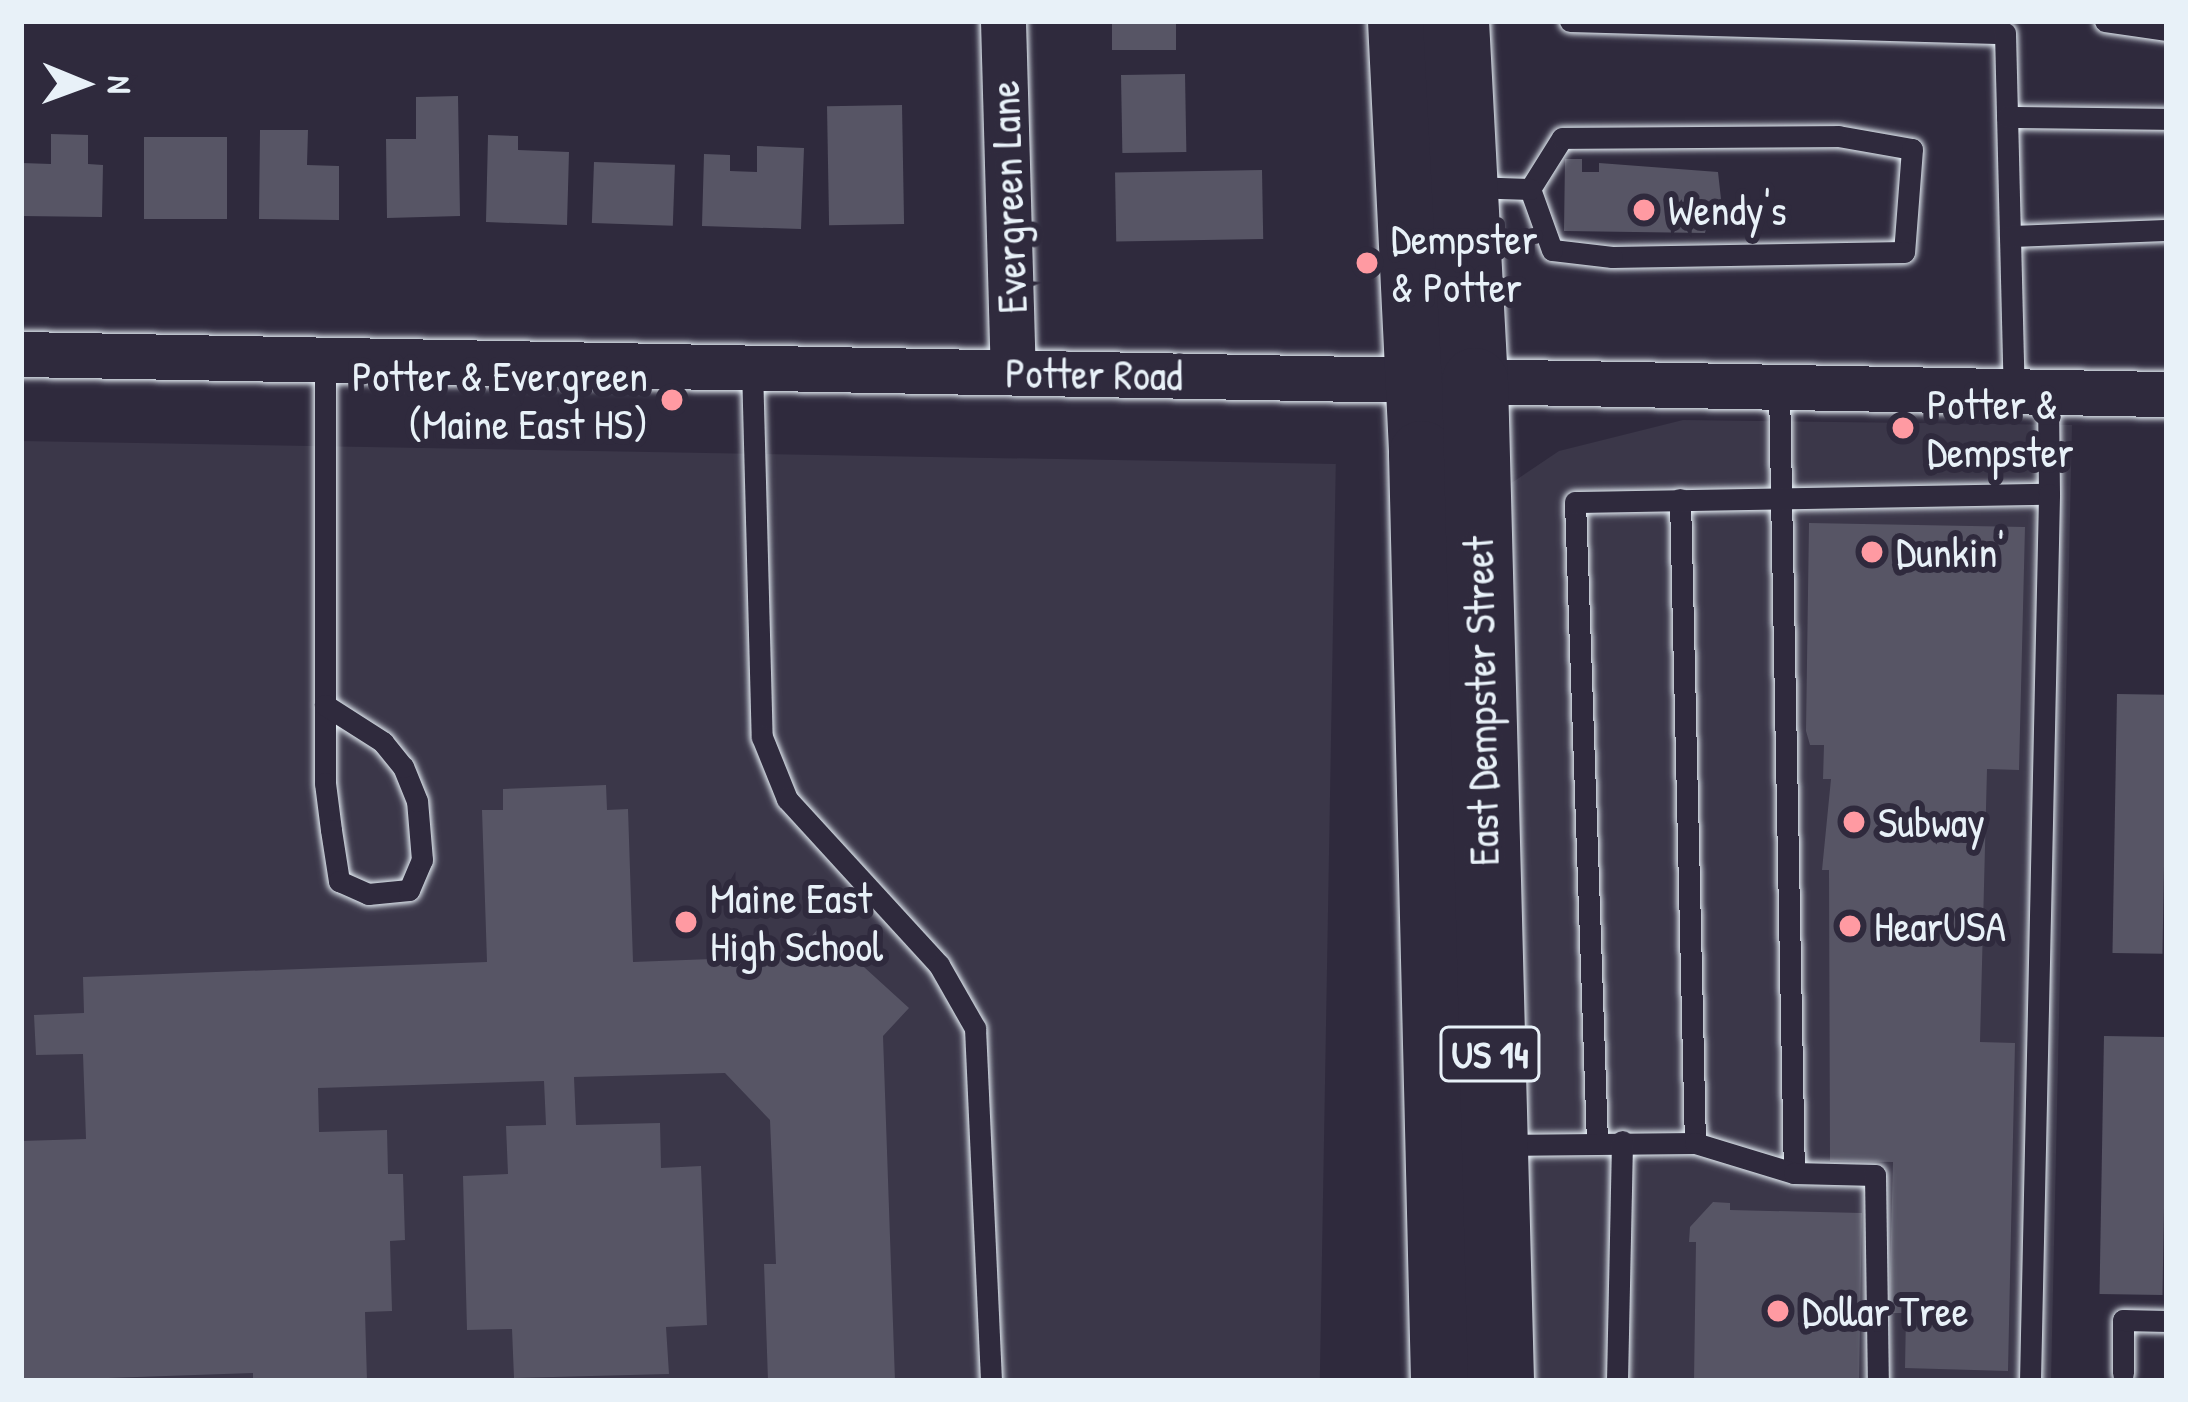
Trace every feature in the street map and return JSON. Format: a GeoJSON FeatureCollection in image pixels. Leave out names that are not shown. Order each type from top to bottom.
{"type":"FeatureCollection","features":[{"type":"Feature","properties":{"kind":"main road","name":"East Dempster Street"},"geometry":{"type":"LineString","coordinates":[[1401,21],[1448,380],[1466,1146],[1444,1381]]}},
{"type":"Feature","properties":{"kind":"main road","name":"East Dempster Street"},"geometry":{"type":"LineString","coordinates":[[1448,380],[1465,187],[1456,21]]}},
{"type":"Feature","properties":{"kind":"main road","name":"East Dempster Street"},"geometry":{"type":"LineString","coordinates":[[1466,1146],[1502,1381]]}},
{"type":"Feature","properties":{"kind":"street","name":"Evergreen Lane"},"geometry":{"type":"LineString","coordinates":[[1003,21],[1013,372]]}},
{"type":"Feature","properties":{"kind":"street","name":"Potter Road"},"geometry":{"type":"LineString","coordinates":[[21,354],[2167,394]]}},
{"type":"Feature","properties":{"kind":"lane"},"geometry":{"type":"LineString","coordinates":[[1570,21],[1996,27],[2005,33],[2010,236],[2049,494],[2030,1381]]}},
{"type":"Feature","properties":{"kind":"lane"},"geometry":{"type":"LineString","coordinates":[[2105,21],[2167,30]]}},
{"type":"Feature","properties":{"kind":"lane"},"geometry":{"type":"LineString","coordinates":[[2007,117],[2167,118]]}},
{"type":"Feature","properties":{"kind":"lane"},"geometry":{"type":"LineString","coordinates":[[1838,136],[1912,149],[1904,252],[1612,257],[1552,250],[1530,189],[1562,138],[1838,136]]}},
{"type":"Feature","properties":{"kind":"lane"},"geometry":{"type":"LineString","coordinates":[[1465,187],[1530,189]]}},
{"type":"Feature","properties":{"kind":"lane"},"geometry":{"type":"LineString","coordinates":[[2010,236],[2167,230]]}},
{"type":"Feature","properties":{"kind":"lane"},"geometry":{"type":"LineString","coordinates":[[325,359],[325,783],[339,881],[368,894],[410,890],[422,860],[417,801],[403,766],[382,742],[326,705]]}},
{"type":"Feature","properties":{"kind":"lane"},"geometry":{"type":"LineString","coordinates":[[752,368],[762,737],[787,799],[939,965],[975,1028],[991,1381]]}},
{"type":"Feature","properties":{"kind":"lane"},"geometry":{"type":"LineString","coordinates":[[1779,388],[1794,1173]]}},
{"type":"Feature","properties":{"kind":"lane"},"geometry":{"type":"LineString","coordinates":[[1597,1142],[1575,502],[2049,494]]}},
{"type":"Feature","properties":{"kind":"lane"},"geometry":{"type":"LineString","coordinates":[[1680,500],[1695,1144]]}},
{"type":"Feature","properties":{"kind":"lane"},"geometry":{"type":"LineString","coordinates":[[1466,1146],[1622,1141],[1695,1144],[1794,1173],[1875,1175],[1878,1381]]}},
{"type":"Feature","properties":{"kind":"lane"},"geometry":{"type":"LineString","coordinates":[[1617,1381],[1622,1141]]}},
{"type":"Feature","properties":{"kind":"lane"},"geometry":{"type":"LineString","coordinates":[[2123,1372],[2123,1320],[2167,1321]]}},
{"type":"Feature","properties":{"kind":"shaded area"},"geometry":{"type":"Polygon","coordinates":[[[1683,420],[2072,425],[2051,1381],[1521,1381],[1507,486],[1559,451],[1683,420]]]}},
{"type":"Feature","properties":{"kind":"shaded area","name":"Maine East High School"},"geometry":{"type":"Polygon","coordinates":[[[21,441],[1336,464],[1320,1381],[21,1381],[21,441]]]}},
{"type":"Feature","properties":{"kind":"building"},"geometry":{"type":"Polygon","coordinates":[[[1112,21],[1176,21],[1176,50],[1112,50],[1112,21]]]}},
{"type":"Feature","properties":{"kind":"building"},"geometry":{"type":"Polygon","coordinates":[[[1185,74],[1186,152],[1122,153],[1121,75],[1185,74]]]}},
{"type":"Feature","properties":{"kind":"building"},"geometry":{"type":"Polygon","coordinates":[[[458,96],[460,216],[387,218],[386,139],[416,139],[416,97],[458,96]]]}},
{"type":"Feature","properties":{"kind":"building"},"geometry":{"type":"Polygon","coordinates":[[[902,105],[904,224],[829,225],[827,106],[902,105]]]}},
{"type":"Feature","properties":{"kind":"building"},"geometry":{"type":"Polygon","coordinates":[[[260,130],[308,130],[307,165],[339,166],[339,220],[259,219],[260,130]]]}},
{"type":"Feature","properties":{"kind":"building"},"geometry":{"type":"Polygon","coordinates":[[[51,134],[88,135],[88,164],[103,165],[102,217],[21,216],[22,163],[51,164],[51,134]]]}},
{"type":"Feature","properties":{"kind":"building"},"geometry":{"type":"Polygon","coordinates":[[[488,135],[518,136],[518,150],[569,152],[567,225],[486,222],[488,135]]]}},
{"type":"Feature","properties":{"kind":"building"},"geometry":{"type":"Polygon","coordinates":[[[144,137],[227,137],[227,219],[144,219],[144,137]]]}},
{"type":"Feature","properties":{"kind":"building"},"geometry":{"type":"Polygon","coordinates":[[[757,146],[804,148],[801,229],[702,226],[704,154],[730,155],[730,171],[757,172],[757,146]]]}},
{"type":"Feature","properties":{"kind":"building","name":"Wendy's"},"geometry":{"type":"Polygon","coordinates":[[[1565,159],[1582,159],[1582,172],[1599,172],[1599,163],[1718,172],[1724,226],[1707,225],[1705,233],[1564,231],[1565,159]]]}},
{"type":"Feature","properties":{"kind":"building"},"geometry":{"type":"Polygon","coordinates":[[[594,162],[675,165],[673,226],[592,223],[594,162]]]}},
{"type":"Feature","properties":{"kind":"building"},"geometry":{"type":"Polygon","coordinates":[[[1262,170],[1263,239],[1116,242],[1115,173],[1262,170]]]}},
{"type":"Feature","properties":{"kind":"building"},"geometry":{"type":"Polygon","coordinates":[[[1809,523],[2025,527],[2019,770],[1987,769],[1980,1042],[2015,1043],[2008,1371],[1905,1368],[1906,1313],[1889,1313],[1893,1162],[1830,1161],[1829,870],[1822,870],[1831,779],[1823,779],[1824,745],[1810,745],[1806,731],[1809,523]]]}},
{"type":"Feature","properties":{"kind":"building"},"geometry":{"type":"Polygon","coordinates":[[[2117,694],[2167,695],[2162,954],[2112,953],[2117,694]]]}},
{"type":"Feature","properties":{"kind":"building"},"geometry":{"type":"Polygon","coordinates":[[[606,785],[607,810],[628,809],[633,962],[793,956],[820,927],[909,1008],[883,1036],[895,1381],[768,1381],[764,1264],[776,1264],[770,1120],[725,1073],[574,1077],[576,1125],[660,1123],[661,1168],[701,1166],[707,1325],[666,1327],[669,1374],[514,1378],[512,1329],[467,1330],[463,1176],[508,1174],[506,1126],[546,1125],[544,1081],[318,1088],[319,1132],[387,1130],[388,1174],[403,1174],[405,1240],[390,1241],[392,1311],[365,1312],[367,1381],[253,1381],[253,1373],[21,1381],[21,1141],[86,1139],[83,1054],[36,1055],[34,1015],[84,1013],[83,977],[487,962],[482,810],[503,810],[503,789],[606,785]]]}},
{"type":"Feature","properties":{"kind":"building"},"geometry":{"type":"Polygon","coordinates":[[[2104,1036],[2167,1037],[2162,1295],[2099,1294],[2104,1036]]]}},
{"type":"Feature","properties":{"kind":"building","name":"Dollar Tree"},"geometry":{"type":"Polygon","coordinates":[[[1713,1202],[1730,1203],[1730,1210],[1862,1213],[1859,1381],[1694,1381],[1696,1242],[1689,1242],[1690,1227],[1713,1202]]]}},
{"type":"Feature","properties":{"kind":"place","name":"Wendy's"},"geometry":{"type":"Point","coordinates":[1644,210]}},
{"type":"Feature","properties":{"kind":"place","name":"Dempster & Potter"},"geometry":{"type":"Point","coordinates":[1367,263]}},
{"type":"Feature","properties":{"kind":"place","name":"Potter & Evergreen (Maine East HS)"},"geometry":{"type":"Point","coordinates":[672,400]}},
{"type":"Feature","properties":{"kind":"place","name":"Potter & Dempster"},"geometry":{"type":"Point","coordinates":[1903,428]}},
{"type":"Feature","properties":{"kind":"place","name":"Dunkin'"},"geometry":{"type":"Point","coordinates":[1872,552]}},
{"type":"Feature","properties":{"kind":"place","name":"Subway"},"geometry":{"type":"Point","coordinates":[1854,822]}},
{"type":"Feature","properties":{"kind":"place","name":"Maine East High School"},"geometry":{"type":"Point","coordinates":[686,922]}},
{"type":"Feature","properties":{"kind":"place","name":"HearUSA"},"geometry":{"type":"Point","coordinates":[1850,926]}},
{"type":"Feature","properties":{"kind":"place","name":"Dollar Tree"},"geometry":{"type":"Point","coordinates":[1778,1311]}}]}
